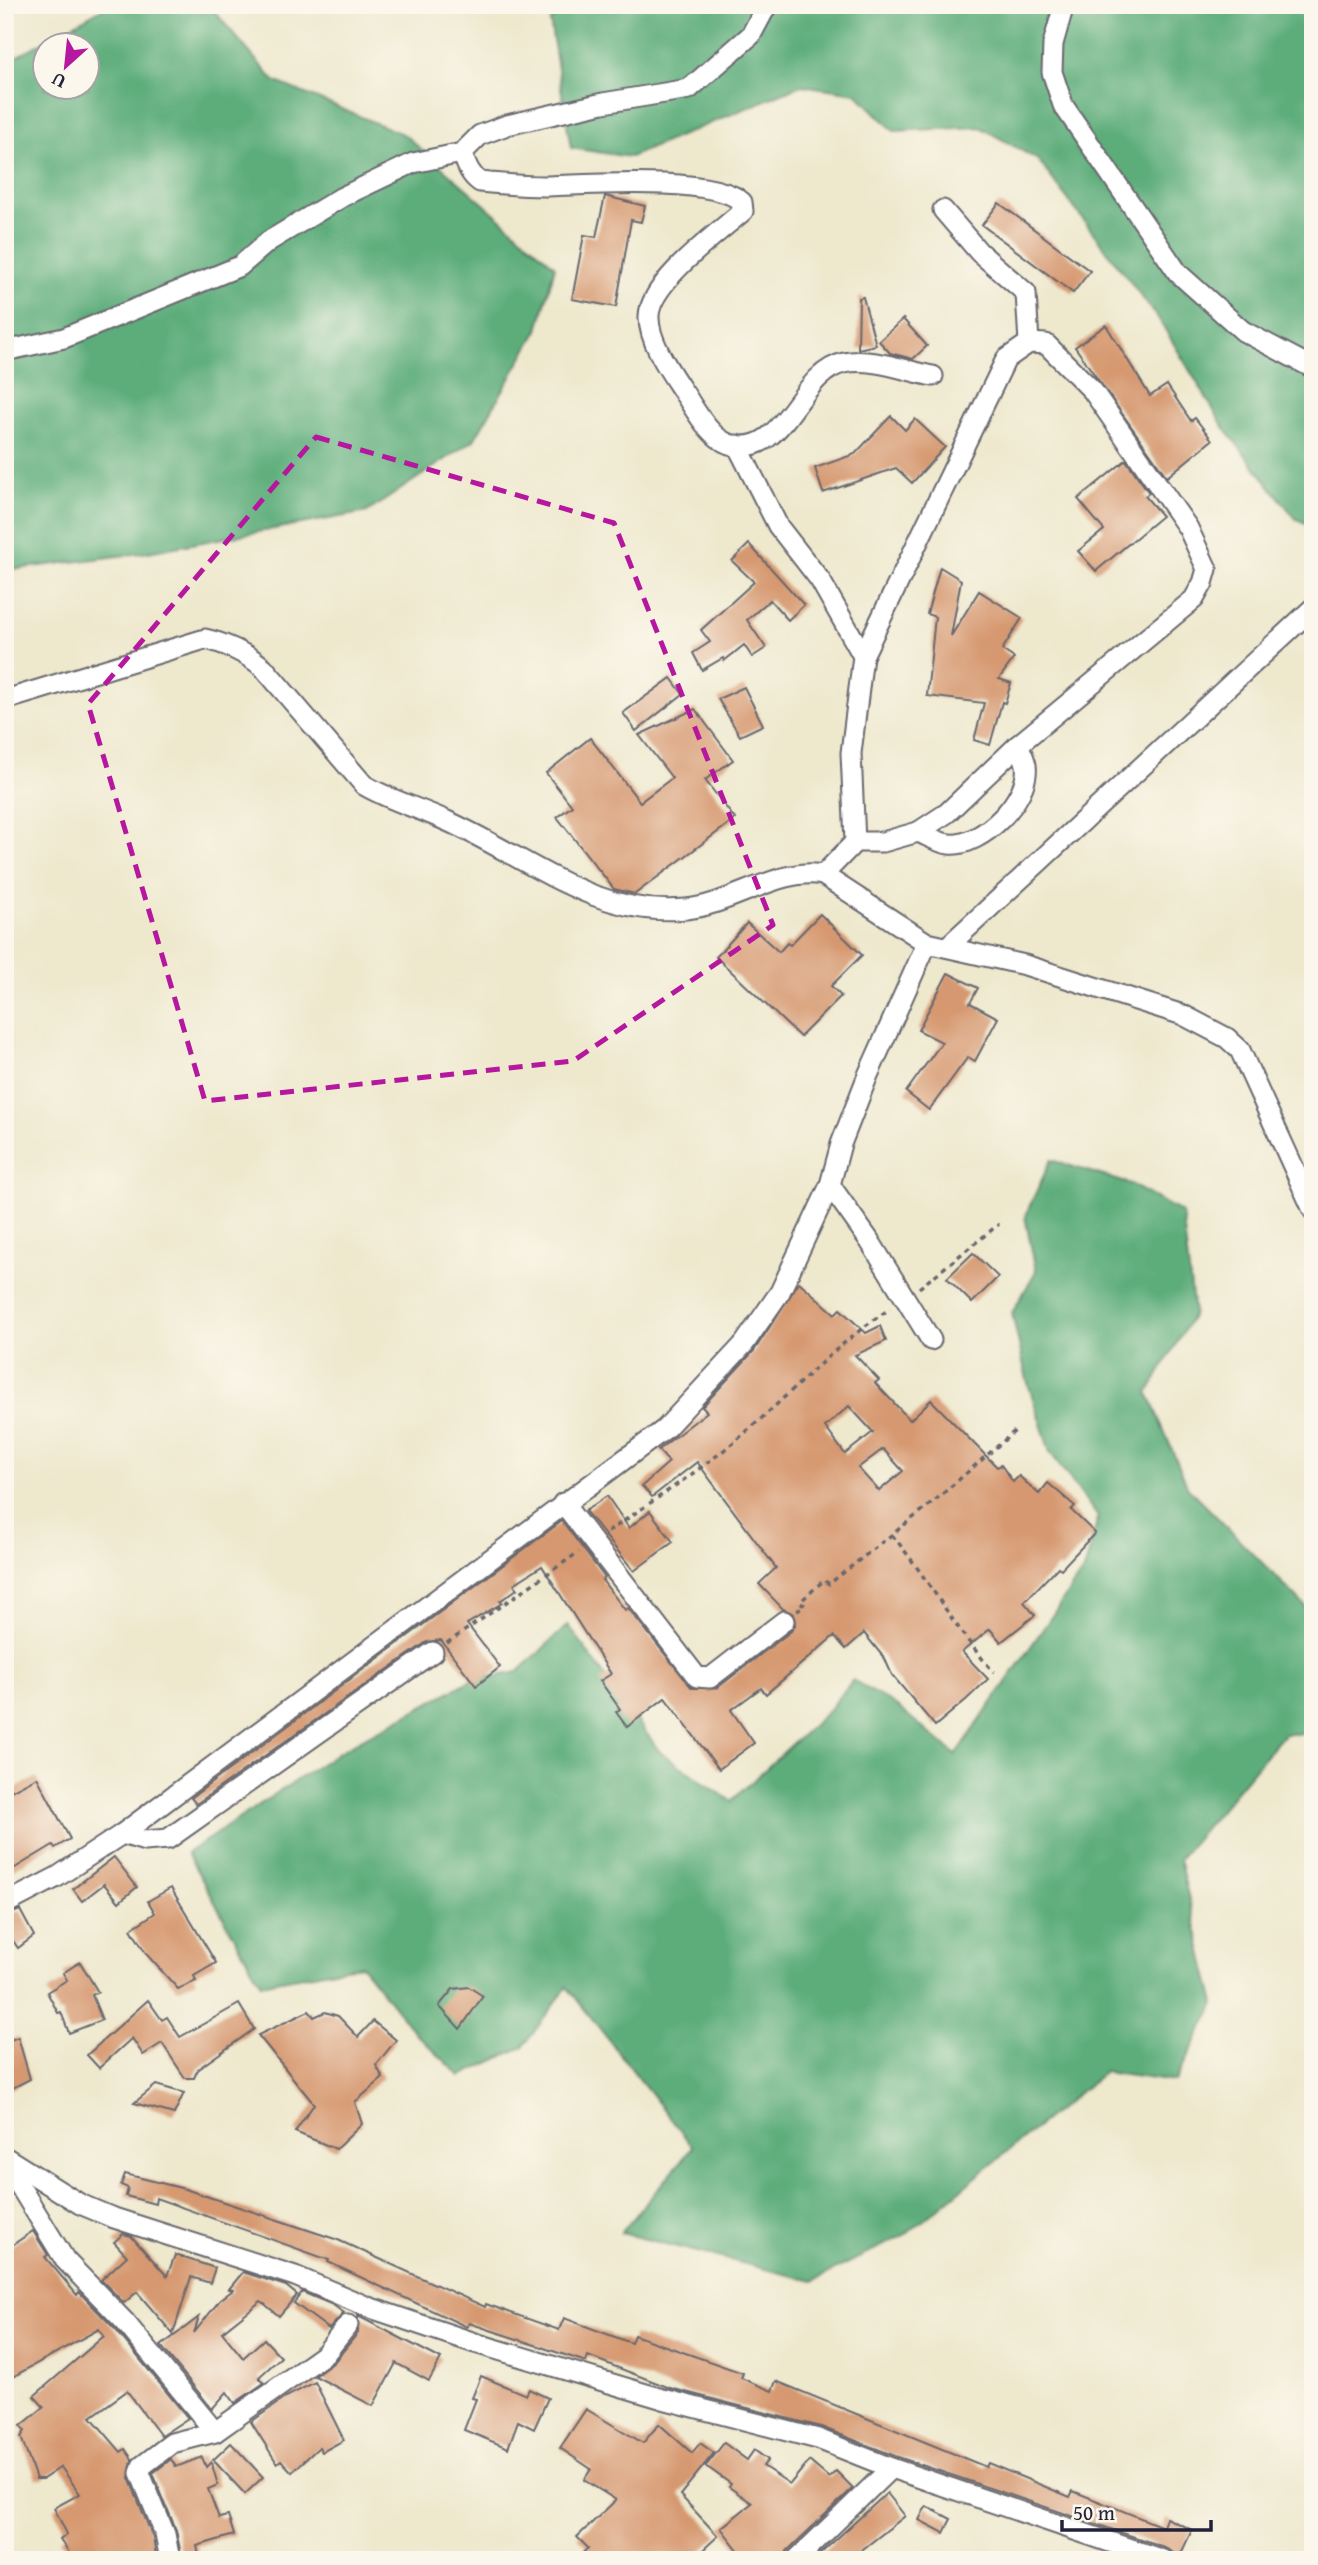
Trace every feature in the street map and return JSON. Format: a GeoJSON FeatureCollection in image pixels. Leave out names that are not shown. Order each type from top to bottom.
{"type":"FeatureCollection","features":[{"type":"Feature","properties":{"kind":"street"},"geometry":{"type":"LineString","coordinates":[[5,351],[64,338],[240,266],[270,241],[342,197],[413,163],[462,153],[480,135],[507,125],[603,103],[689,89],[751,35],[767,5]]}},
{"type":"Feature","properties":{"kind":"street"},"geometry":{"type":"LineString","coordinates":[[1064,5],[1053,44],[1052,72],[1063,105],[1178,273],[1242,331],[1313,368]]}},
{"type":"Feature","properties":{"kind":"street"},"geometry":{"type":"LineString","coordinates":[[462,153],[471,176],[480,182],[543,186],[636,181],[718,191],[741,202],[743,211],[689,258],[659,291],[651,305],[649,317],[651,330],[674,378],[695,410],[721,440],[737,445],[757,443],[772,436],[812,385],[834,366],[844,363],[882,365],[933,376]]}},
{"type":"Feature","properties":{"kind":"street"},"geometry":{"type":"LineString","coordinates":[[943,210],[979,252],[1026,293],[1029,343]]}},
{"type":"Feature","properties":{"kind":"street"},"geometry":{"type":"LineString","coordinates":[[823,875],[855,842],[883,842],[918,832],[947,813],[1018,745],[1194,599],[1203,583],[1207,569],[1188,528],[1093,390],[1046,344],[1029,343],[1006,359],[863,656],[851,753],[855,842]]}},
{"type":"Feature","properties":{"kind":"street"},"geometry":{"type":"LineString","coordinates":[[737,445],[778,526],[820,580],[863,656]]}},
{"type":"Feature","properties":{"kind":"street"},"geometry":{"type":"LineString","coordinates":[[947,947],[1313,608]]}},
{"type":"Feature","properties":{"kind":"street"},"geometry":{"type":"LineString","coordinates":[[5,700],[205,639],[217,641],[251,657],[263,667],[364,785],[385,797],[446,821],[547,875],[605,901],[652,911],[689,909],[749,893],[797,873],[823,875],[927,943],[1025,965],[1183,1015],[1227,1038],[1240,1050],[1313,1210]]}},
{"type":"Feature","properties":{"kind":"street"},"geometry":{"type":"LineString","coordinates":[[918,832],[950,844],[971,839],[1003,818],[1020,795],[1027,767],[1018,745]]}},
{"type":"Feature","properties":{"kind":"street"},"geometry":{"type":"LineString","coordinates":[[5,1904],[57,1877],[122,1834],[665,1429],[744,1344],[780,1292],[830,1185],[841,1144],[868,1075],[927,943]]}},
{"type":"Feature","properties":{"kind":"street"},"geometry":{"type":"LineString","coordinates":[[830,1185],[931,1340]]}},
{"type":"Feature","properties":{"kind":"street"},"geometry":{"type":"LineString","coordinates":[[563,1503],[693,1674],[701,1679],[710,1678],[785,1620]]}},
{"type":"Feature","properties":{"kind":"street"},"geometry":{"type":"LineString","coordinates":[[122,1834],[145,1841],[168,1839],[433,1652]]}},
{"type":"Feature","properties":{"kind":"street"},"geometry":{"type":"LineString","coordinates":[[5,2160],[65,2260],[125,2322],[215,2432]]}},
{"type":"Feature","properties":{"kind":"street"},"geometry":{"type":"LineString","coordinates":[[5,2160],[80,2204],[111,2217],[295,2276],[368,2307],[475,2343],[663,2399],[818,2439],[891,2468],[1163,2560]]}},
{"type":"Feature","properties":{"kind":"street"},"geometry":{"type":"LineString","coordinates":[[170,2560],[165,2534],[140,2473],[142,2466],[172,2443],[215,2432],[325,2354],[348,2325]]}},
{"type":"Feature","properties":{"kind":"street"},"geometry":{"type":"LineString","coordinates":[[796,2560],[891,2468]]}},
{"type":"Feature","properties":{"kind":"path"},"geometry":{"type":"LineString","coordinates":[[433,1652],[593,1543],[737,1440],[822,1366],[858,1330],[906,1299],[999,1224]]}},
{"type":"Feature","properties":{"kind":"path"},"geometry":{"type":"LineString","coordinates":[[785,1620],[804,1605],[800,1602],[824,1580],[829,1584],[892,1535],[1016,1430]]}},
{"type":"Feature","properties":{"kind":"path"},"geometry":{"type":"LineString","coordinates":[[892,1535],[965,1641],[994,1672]]}},
{"type":"Feature","properties":{"kind":"highlighted area"},"geometry":{"type":"Polygon","coordinates":[[[316,437],[614,523],[773,925],[573,1061],[205,1101],[88,704],[316,437]]]}},
{"type":"Feature","properties":{"kind":"green space"},"geometry":{"type":"Polygon","coordinates":[[[109,5],[209,5],[274,81],[405,135],[555,266],[538,330],[474,440],[367,512],[142,553],[17,569],[5,567],[5,63],[32,48],[32,102],[102,102],[102,32],[61,32],[109,5]]]}},
{"type":"Feature","properties":{"kind":"green space"},"geometry":{"type":"Polygon","coordinates":[[[577,5],[1313,5],[1313,526],[1296,519],[1225,429],[1160,321],[1038,160],[980,127],[894,131],[856,93],[801,85],[630,157],[571,148],[550,21],[577,5]]]}},
{"type":"Feature","properties":{"kind":"green space"},"geometry":{"type":"Polygon","coordinates":[[[1051,1160],[1130,1184],[1182,1213],[1194,1313],[1148,1393],[1188,1488],[1313,1614],[1313,1734],[1284,1734],[1179,1859],[1215,2004],[1175,2082],[1104,2072],[908,2233],[813,2281],[621,2233],[693,2147],[567,1987],[523,2047],[461,2076],[417,2035],[361,1965],[261,1984],[187,1853],[337,1753],[469,1681],[518,1672],[568,1625],[660,1752],[731,1801],[826,1713],[853,1680],[899,1708],[956,1755],[1085,1568],[1098,1517],[1050,1452],[1027,1380],[1012,1313],[1036,1271],[1025,1216],[1051,1160]]]}},
{"type":"Feature","properties":{"kind":"building"},"geometry":{"type":"Polygon","coordinates":[[[605,196],[645,206],[641,222],[631,220],[616,307],[572,299],[584,235],[596,237],[605,196]]]}},
{"type":"Feature","properties":{"kind":"building"},"geometry":{"type":"Polygon","coordinates":[[[999,203],[1090,271],[1073,293],[982,225],[999,203]]]}},
{"type":"Feature","properties":{"kind":"building"},"geometry":{"type":"Polygon","coordinates":[[[863,297],[876,345],[858,349],[859,298],[863,297]]]}},
{"type":"Feature","properties":{"kind":"building"},"geometry":{"type":"Polygon","coordinates":[[[903,319],[927,346],[913,359],[890,353],[879,341],[903,319]]]}},
{"type":"Feature","properties":{"kind":"building"},"geometry":{"type":"Polygon","coordinates":[[[1106,325],[1150,396],[1167,385],[1191,421],[1195,418],[1212,440],[1167,477],[1075,347],[1106,325]]]}},
{"type":"Feature","properties":{"kind":"building"},"geometry":{"type":"Polygon","coordinates":[[[891,416],[905,430],[915,419],[945,447],[912,483],[896,468],[823,493],[815,468],[855,454],[891,416]]]}},
{"type":"Feature","properties":{"kind":"building"},"geometry":{"type":"Polygon","coordinates":[[[1126,460],[1149,493],[1145,496],[1162,516],[1096,571],[1078,551],[1104,530],[1078,499],[1126,460]]]}},
{"type":"Feature","properties":{"kind":"building"},"geometry":{"type":"Polygon","coordinates":[[[749,544],[804,605],[788,620],[770,600],[747,620],[766,648],[752,657],[744,645],[724,661],[723,658],[702,670],[693,653],[710,642],[701,630],[754,582],[732,561],[749,544]]]}},
{"type":"Feature","properties":{"kind":"building"},"geometry":{"type":"Polygon","coordinates":[[[940,567],[961,580],[951,636],[979,591],[1022,618],[1002,650],[1014,658],[999,679],[1011,683],[1005,703],[1002,702],[990,745],[974,740],[984,703],[927,696],[935,617],[927,614],[940,567]]]}},
{"type":"Feature","properties":{"kind":"building"},"geometry":{"type":"Polygon","coordinates":[[[671,678],[683,694],[636,731],[623,713],[671,678]]]}},
{"type":"Feature","properties":{"kind":"building"},"geometry":{"type":"Polygon","coordinates":[[[744,687],[763,725],[740,736],[718,699],[744,687]]]}},
{"type":"Feature","properties":{"kind":"building"},"geometry":{"type":"Polygon","coordinates":[[[695,709],[733,760],[705,780],[735,819],[635,894],[614,889],[557,817],[572,806],[546,773],[590,738],[640,802],[672,778],[639,735],[695,709]]]}},
{"type":"Feature","properties":{"kind":"building"},"geometry":{"type":"Polygon","coordinates":[[[820,914],[862,955],[831,986],[841,996],[800,1037],[716,957],[747,923],[779,952],[787,943],[790,945],[820,914]]]}},
{"type":"Feature","properties":{"kind":"building"},"geometry":{"type":"Polygon","coordinates":[[[948,973],[978,988],[970,1003],[998,1018],[975,1061],[968,1057],[929,1110],[906,1092],[942,1042],[918,1030],[948,973]]]}},
{"type":"Feature","properties":{"kind":"building"},"geometry":{"type":"Polygon","coordinates":[[[973,1253],[998,1277],[972,1303],[947,1278],[973,1253]]]}},
{"type":"Feature","properties":{"kind":"building"},"geometry":{"type":"Polygon","coordinates":[[[799,1282],[835,1314],[840,1309],[866,1333],[880,1326],[886,1341],[855,1355],[879,1380],[875,1383],[910,1420],[931,1400],[997,1467],[1001,1465],[1013,1482],[1019,1476],[1039,1494],[1048,1483],[1075,1506],[1071,1510],[1095,1533],[1061,1569],[1058,1567],[1024,1602],[1035,1615],[1001,1642],[990,1629],[962,1652],[988,1679],[935,1726],[892,1675],[885,1659],[864,1633],[846,1649],[834,1636],[766,1694],[761,1688],[731,1710],[754,1743],[719,1769],[665,1698],[627,1727],[616,1712],[620,1709],[600,1681],[611,1674],[542,1566],[514,1584],[517,1589],[500,1601],[502,1603],[467,1624],[500,1667],[476,1686],[441,1640],[427,1642],[196,1804],[191,1798],[562,1521],[605,1578],[602,1580],[625,1610],[628,1608],[692,1688],[717,1688],[791,1631],[795,1625],[794,1614],[783,1609],[759,1584],[776,1568],[697,1462],[652,1497],[642,1486],[669,1462],[658,1450],[707,1412],[702,1407],[754,1351],[799,1282]],[[849,1406],[825,1427],[845,1454],[873,1432],[849,1406]],[[883,1449],[858,1468],[879,1491],[903,1471],[883,1449]]]}},
{"type":"Feature","properties":{"kind":"building"},"geometry":{"type":"Polygon","coordinates":[[[607,1496],[629,1528],[650,1511],[673,1542],[634,1571],[585,1511],[607,1496]]]}},
{"type":"Feature","properties":{"kind":"building"},"geometry":{"type":"Polygon","coordinates":[[[37,1777],[70,1839],[55,1848],[53,1845],[5,1874],[5,1794],[37,1777]]]}},
{"type":"Feature","properties":{"kind":"building"},"geometry":{"type":"Polygon","coordinates":[[[114,1857],[137,1887],[119,1902],[104,1884],[82,1901],[73,1889],[114,1857]]]}},
{"type":"Feature","properties":{"kind":"building"},"geometry":{"type":"Polygon","coordinates":[[[171,1888],[216,1963],[194,1976],[196,1981],[178,1989],[147,1955],[131,1929],[155,1913],[148,1901],[171,1888]]]}},
{"type":"Feature","properties":{"kind":"building"},"geometry":{"type":"Polygon","coordinates":[[[20,1910],[34,1936],[18,1948],[5,1929],[5,1916],[20,1910]]]}},
{"type":"Feature","properties":{"kind":"building"},"geometry":{"type":"Polygon","coordinates":[[[80,1962],[98,1992],[92,1995],[102,2020],[69,2033],[61,2012],[58,2013],[47,1992],[67,1980],[63,1973],[80,1962]]]}},
{"type":"Feature","properties":{"kind":"building"},"geometry":{"type":"Polygon","coordinates":[[[469,1987],[483,1996],[460,2029],[439,2006],[453,1989],[469,1987]]]}},
{"type":"Feature","properties":{"kind":"building"},"geometry":{"type":"Polygon","coordinates":[[[148,2000],[162,2020],[167,2017],[180,2037],[239,2004],[254,2029],[198,2069],[194,2078],[185,2078],[162,2043],[143,2055],[132,2038],[99,2068],[87,2055],[148,2000]]]}},
{"type":"Feature","properties":{"kind":"building"},"geometry":{"type":"Polygon","coordinates":[[[309,2011],[314,2017],[325,2012],[338,2016],[358,2037],[373,2021],[396,2040],[376,2065],[383,2078],[355,2102],[362,2124],[336,2149],[295,2132],[314,2104],[258,2035],[309,2011]]]}},
{"type":"Feature","properties":{"kind":"building"},"geometry":{"type":"Polygon","coordinates":[[[18,2037],[30,2079],[5,2092],[5,2042],[18,2037]]]}},
{"type":"Feature","properties":{"kind":"building"},"geometry":{"type":"Polygon","coordinates":[[[156,2085],[184,2093],[174,2114],[134,2103],[156,2085]]]}},
{"type":"Feature","properties":{"kind":"building"},"geometry":{"type":"Polygon","coordinates":[[[125,2174],[185,2189],[338,2240],[485,2307],[486,2304],[559,2330],[564,2318],[631,2343],[634,2335],[743,2373],[741,2378],[772,2391],[776,2381],[986,2467],[988,2463],[1070,2497],[1073,2491],[1163,2527],[1166,2518],[1192,2530],[1179,2558],[1167,2548],[895,2456],[821,2427],[670,2388],[588,2356],[586,2362],[469,2323],[467,2327],[328,2262],[329,2260],[156,2198],[155,2204],[126,2196],[128,2188],[121,2185],[125,2174]]]}},
{"type":"Feature","properties":{"kind":"building"},"geometry":{"type":"Polygon","coordinates":[[[33,2231],[48,2255],[45,2257],[77,2295],[79,2292],[116,2330],[188,2418],[161,2436],[127,2391],[91,2417],[121,2452],[125,2449],[132,2459],[129,2478],[153,2538],[157,2560],[74,2560],[60,2540],[67,2534],[54,2508],[80,2494],[61,2467],[43,2479],[36,2479],[21,2437],[25,2431],[21,2426],[44,2407],[34,2396],[104,2336],[99,2329],[5,2381],[5,2250],[33,2231]]]}},
{"type":"Feature","properties":{"kind":"building"},"geometry":{"type":"Polygon","coordinates":[[[123,2234],[131,2236],[167,2276],[175,2255],[215,2268],[210,2283],[191,2277],[173,2334],[137,2292],[124,2303],[101,2280],[127,2256],[114,2242],[123,2234]]]}},
{"type":"Feature","properties":{"kind":"building"},"geometry":{"type":"Polygon","coordinates":[[[243,2272],[286,2286],[297,2295],[279,2316],[261,2301],[222,2332],[243,2358],[264,2339],[281,2357],[259,2377],[264,2383],[235,2403],[227,2392],[212,2409],[161,2346],[199,2317],[194,2333],[220,2300],[233,2290],[229,2289],[243,2272]]]}},
{"type":"Feature","properties":{"kind":"building"},"geometry":{"type":"Polygon","coordinates":[[[302,2292],[333,2305],[344,2313],[329,2329],[294,2303],[302,2292]]]}},
{"type":"Feature","properties":{"kind":"building"},"geometry":{"type":"Polygon","coordinates":[[[358,2316],[441,2359],[429,2381],[396,2363],[373,2406],[315,2376],[334,2362],[358,2333],[358,2316]]]}},
{"type":"Feature","properties":{"kind":"building"},"geometry":{"type":"Polygon","coordinates":[[[481,2376],[526,2395],[529,2389],[548,2398],[534,2429],[518,2421],[508,2448],[464,2430],[476,2399],[472,2398],[481,2376]]]}},
{"type":"Feature","properties":{"kind":"building"},"geometry":{"type":"Polygon","coordinates":[[[315,2382],[344,2440],[322,2452],[319,2447],[292,2472],[281,2460],[277,2463],[251,2422],[286,2397],[315,2382]]]}},
{"type":"Feature","properties":{"kind":"building"},"geometry":{"type":"Polygon","coordinates":[[[586,2409],[643,2443],[659,2424],[692,2453],[700,2443],[714,2453],[680,2495],[718,2536],[692,2560],[575,2560],[588,2548],[577,2537],[616,2500],[584,2480],[591,2469],[560,2448],[586,2409]]]}},
{"type":"Feature","properties":{"kind":"building"},"geometry":{"type":"Polygon","coordinates":[[[231,2443],[263,2477],[245,2494],[213,2460],[231,2443]]]}},
{"type":"Feature","properties":{"kind":"building"},"geometry":{"type":"Polygon","coordinates":[[[724,2443],[747,2460],[754,2450],[768,2460],[763,2466],[790,2484],[809,2461],[829,2478],[836,2471],[853,2488],[787,2551],[784,2560],[746,2560],[721,2528],[752,2503],[706,2466],[724,2443]]]}},
{"type":"Feature","properties":{"kind":"building"},"geometry":{"type":"Polygon","coordinates":[[[202,2457],[206,2467],[211,2462],[218,2485],[208,2489],[219,2518],[228,2516],[234,2535],[197,2546],[200,2560],[182,2560],[176,2530],[153,2473],[171,2459],[176,2467],[202,2457]]]}},
{"type":"Feature","properties":{"kind":"building"},"geometry":{"type":"Polygon","coordinates":[[[887,2493],[905,2516],[849,2560],[825,2560],[820,2554],[887,2493]]]}},
{"type":"Feature","properties":{"kind":"building"},"geometry":{"type":"Polygon","coordinates":[[[926,2506],[951,2519],[944,2533],[919,2520],[926,2506]]]}}]}
